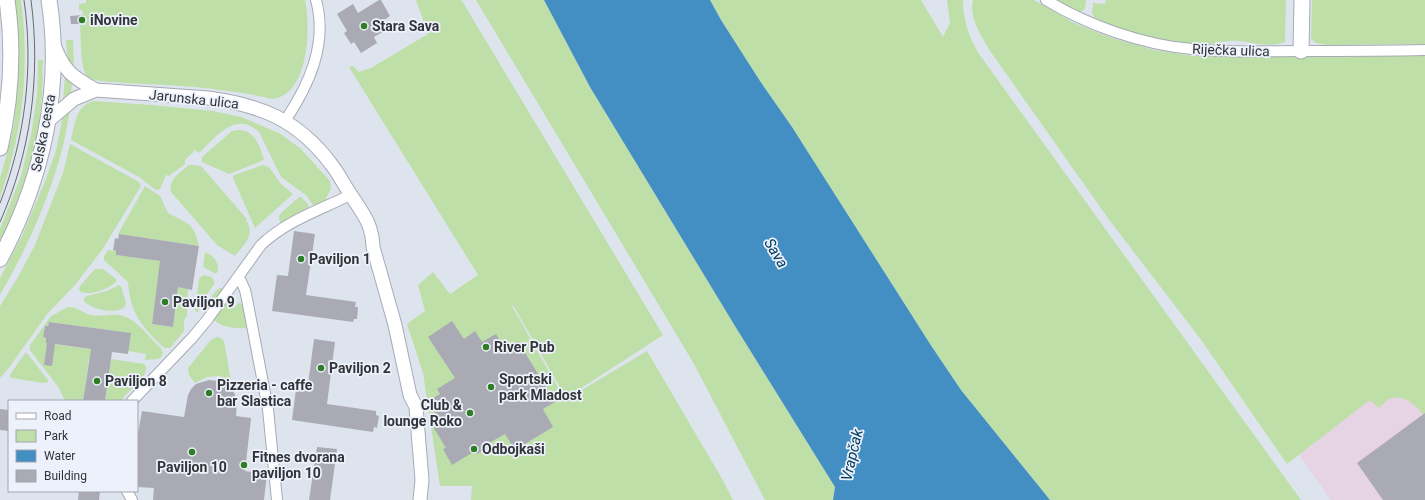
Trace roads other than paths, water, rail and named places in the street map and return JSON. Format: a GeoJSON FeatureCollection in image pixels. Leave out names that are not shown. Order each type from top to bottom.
{"type":"FeatureCollection","features":[{"type":"Feature","properties":{"kind":"main road"},"geometry":{"type":"LineString","coordinates":[[0,148],[8,110],[10,86],[10,36],[7,0]]}},
{"type":"Feature","properties":{"kind":"main road"},"geometry":{"type":"LineString","coordinates":[[1301,51],[1302,0]]}},
{"type":"Feature","properties":{"kind":"main road","name":"Selska cesta"},"geometry":{"type":"LineString","coordinates":[[0,259],[15,230],[33,183],[41,156],[48,121],[52,88],[53,42],[49,2]]}},
{"type":"Feature","properties":{"kind":"street"},"geometry":{"type":"LineString","coordinates":[[285,121],[301,95],[315,61],[320,27],[316,0]]}},
{"type":"Feature","properties":{"kind":"street","name":"Riječka ulica"},"geometry":{"type":"LineString","coordinates":[[1046,0],[1086,21],[1116,33],[1151,42],[1190,49],[1214,51],[1425,50]]}},
{"type":"Feature","properties":{"kind":"street"},"geometry":{"type":"LineString","coordinates":[[53,42],[60,61],[66,70],[84,84],[96,90]]}},
{"type":"Feature","properties":{"kind":"street"},"geometry":{"type":"LineString","coordinates":[[48,121],[74,99],[96,90]]}},
{"type":"Feature","properties":{"kind":"street","name":"Jarunska ulica"},"geometry":{"type":"LineString","coordinates":[[96,90],[226,100],[253,106],[285,121],[297,129],[318,149],[335,169],[350,195],[365,216],[373,235],[373,247],[395,325],[410,395],[409,408],[420,497]]}},
{"type":"Feature","properties":{"kind":"street"},"geometry":{"type":"LineString","coordinates":[[133,400],[192,338],[239,277],[261,245],[272,235],[299,219],[350,195]]}},
{"type":"Feature","properties":{"kind":"street"},"geometry":{"type":"LineString","coordinates":[[239,277],[247,299],[268,409],[277,500]]}},
{"type":"Feature","properties":{"kind":"water"},"geometry":{"type":"Polygon","coordinates":[[[544,0],[710,0],[760,81],[792,127],[961,390],[1050,500],[833,500],[835,487],[590,87],[544,0]]]}},
{"type":"Feature","properties":{"kind":"tram line"},"geometry":{"type":"LineString","coordinates":[[0,203],[16,154],[25,103],[28,51],[24,0]]}},
{"type":"Feature","properties":{"kind":"tram line"},"geometry":{"type":"LineString","coordinates":[[0,222],[11,195],[19,168],[31,113],[35,57],[31,0]]}},
{"type":"Feature","properties":{"kind":"place","name":"iNovine"},"geometry":{"type":"Point","coordinates":[82,20]}},
{"type":"Feature","properties":{"kind":"place","name":"Stara Sava"},"geometry":{"type":"Point","coordinates":[364,26]}},
{"type":"Feature","properties":{"kind":"place","name":"Paviljon 1"},"geometry":{"type":"Point","coordinates":[301,259]}},
{"type":"Feature","properties":{"kind":"place","name":"Paviljon 9"},"geometry":{"type":"Point","coordinates":[165,302]}},
{"type":"Feature","properties":{"kind":"place","name":"River Pub"},"geometry":{"type":"Point","coordinates":[486,347]}},
{"type":"Feature","properties":{"kind":"place","name":"Paviljon 2"},"geometry":{"type":"Point","coordinates":[321,368]}},
{"type":"Feature","properties":{"kind":"place","name":"Paviljon 8"},"geometry":{"type":"Point","coordinates":[97,381]}},
{"type":"Feature","properties":{"kind":"place","name":"Sportski park Mladost"},"geometry":{"type":"Point","coordinates":[491,387]}},
{"type":"Feature","properties":{"kind":"place","name":"Pizzeria - caffe bar Slastica"},"geometry":{"type":"Point","coordinates":[209,393]}},
{"type":"Feature","properties":{"kind":"place","name":"Club & lounge Roko"},"geometry":{"type":"Point","coordinates":[470,413]}},
{"type":"Feature","properties":{"kind":"place","name":"Odbojkaši"},"geometry":{"type":"Point","coordinates":[474,449]}},
{"type":"Feature","properties":{"kind":"place","name":"Paviljon 10"},"geometry":{"type":"Point","coordinates":[192,452]}},
{"type":"Feature","properties":{"kind":"place","name":"Fitnes dvorana paviljon 10"},"geometry":{"type":"Point","coordinates":[244,465]}},
{"type":"Feature","properties":{"kind":"water label","name":"Sava"},"geometry":{"type":"Point","coordinates":[776,253]}},
{"type":"Feature","properties":{"kind":"water label","name":"Vrapčak"},"geometry":{"type":"Point","coordinates":[852,455]}}]}
